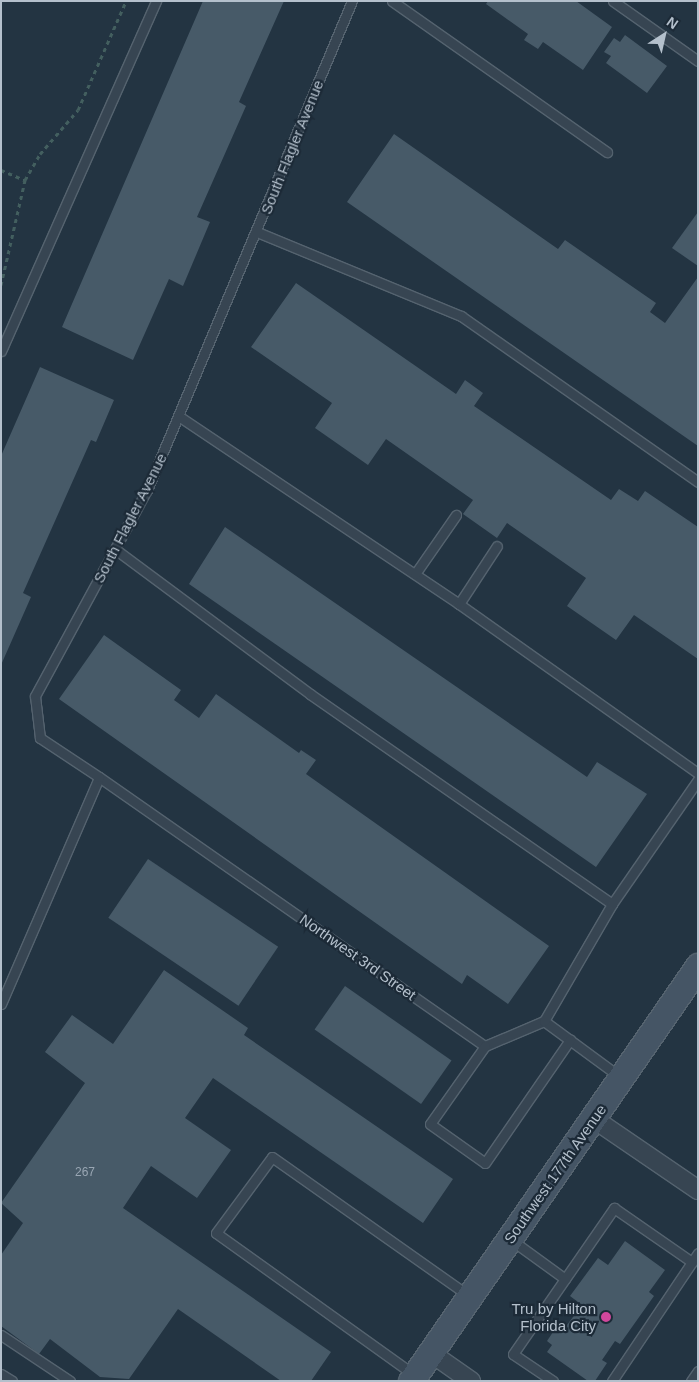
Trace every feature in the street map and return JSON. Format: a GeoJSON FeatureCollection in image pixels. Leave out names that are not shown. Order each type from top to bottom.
{"type":"FeatureCollection","features":[{"type":"Feature","properties":{"kind":"main road","name":"Southwest 177th Avenue"},"geometry":{"type":"LineString","coordinates":[[421,1372],[469,1296],[594,1119],[698,966]]}},
{"type":"Feature","properties":{"kind":"street"},"geometry":{"type":"LineString","coordinates":[[594,1119],[698,1190]]}},
{"type":"Feature","properties":{"kind":"street"},"geometry":{"type":"LineString","coordinates":[[421,1372],[471,1381]]}},
{"type":"Feature","properties":{"kind":"lane"},"geometry":{"type":"LineString","coordinates":[[1,351],[156,1]]}},
{"type":"Feature","properties":{"kind":"lane","name":"South Flagler Avenue"},"geometry":{"type":"LineString","coordinates":[[99,777],[40,738],[35,696],[147,490],[180,417],[352,1]]}},
{"type":"Feature","properties":{"kind":"lane"},"geometry":{"type":"LineString","coordinates":[[392,1],[607,152]]}},
{"type":"Feature","properties":{"kind":"lane"},"geometry":{"type":"LineString","coordinates":[[613,1],[698,61]]}},
{"type":"Feature","properties":{"kind":"lane"},"geometry":{"type":"LineString","coordinates":[[256,232],[461,316],[698,482]]}},
{"type":"Feature","properties":{"kind":"lane"},"geometry":{"type":"LineString","coordinates":[[180,417],[459,604],[698,773]]}},
{"type":"Feature","properties":{"kind":"lane"},"geometry":{"type":"LineString","coordinates":[[415,574],[456,515]]}},
{"type":"Feature","properties":{"kind":"lane"},"geometry":{"type":"LineString","coordinates":[[459,604],[497,546]]}},
{"type":"Feature","properties":{"kind":"lane"},"geometry":{"type":"LineString","coordinates":[[115,549],[310,694],[612,904]]}},
{"type":"Feature","properties":{"kind":"lane"},"geometry":{"type":"LineString","coordinates":[[1,1004],[99,777]]}},
{"type":"Feature","properties":{"kind":"lane","name":"Northwest 3rd Street"},"geometry":{"type":"LineString","coordinates":[[99,777],[485,1046]]}},
{"type":"Feature","properties":{"kind":"lane"},"geometry":{"type":"LineString","coordinates":[[570,1040],[485,1163],[430,1124],[485,1046],[544,1022],[612,904],[698,780]]}},
{"type":"Feature","properties":{"kind":"lane"},"geometry":{"type":"LineString","coordinates":[[544,1022],[622,1077]]}},
{"type":"Feature","properties":{"kind":"lane"},"geometry":{"type":"LineString","coordinates":[[421,1372],[216,1233],[272,1157],[469,1296]]}},
{"type":"Feature","properties":{"kind":"lane"},"geometry":{"type":"LineString","coordinates":[[553,1381],[513,1354],[614,1208],[692,1262]]}},
{"type":"Feature","properties":{"kind":"lane"},"geometry":{"type":"LineString","coordinates":[[509,1239],[565,1280]]}},
{"type":"Feature","properties":{"kind":"lane"},"geometry":{"type":"LineString","coordinates":[[612,1381],[698,1253]]}},
{"type":"Feature","properties":{"kind":"lane"},"geometry":{"type":"LineString","coordinates":[[1,1335],[70,1381]]}},
{"type":"Feature","properties":{"kind":"lane"},"geometry":{"type":"LineString","coordinates":[[691,1381],[698,1372]]}},
{"type":"Feature","properties":{"kind":"lane"},"geometry":{"type":"LineString","coordinates":[[1,1374],[12,1381]]}},
{"type":"Feature","properties":{"kind":"path"},"geometry":{"type":"LineString","coordinates":[[1,285],[25,180],[40,154],[78,110],[126,1]]}},
{"type":"Feature","properties":{"kind":"path"},"geometry":{"type":"LineString","coordinates":[[1,170],[25,180]]}},
{"type":"Feature","properties":{"kind":"building"},"geometry":{"type":"Polygon","coordinates":[[[203,1],[284,1],[239,102],[246,106],[197,217],[210,222],[183,286],[169,279],[133,360],[62,327],[203,1]]]}},
{"type":"Feature","properties":{"kind":"building"},"geometry":{"type":"Polygon","coordinates":[[[488,1],[576,1],[612,27],[583,70],[543,42],[538,49],[524,40],[528,34],[486,4],[488,1]]]}},
{"type":"Feature","properties":{"kind":"building"},"geometry":{"type":"Polygon","coordinates":[[[625,35],[667,66],[647,93],[606,63],[611,56],[604,52],[614,38],[620,42],[625,35]]]}},
{"type":"Feature","properties":{"kind":"building"},"geometry":{"type":"Polygon","coordinates":[[[394,134],[558,249],[565,240],[656,303],[650,312],[665,323],[698,277],[698,446],[347,202],[394,134]]]}},
{"type":"Feature","properties":{"kind":"building"},"geometry":{"type":"Polygon","coordinates":[[[698,212],[698,266],[672,248],[698,212]]]}},
{"type":"Feature","properties":{"kind":"building"},"geometry":{"type":"Polygon","coordinates":[[[296,283],[456,394],[465,380],[483,393],[474,406],[611,500],[619,489],[638,501],[645,491],[698,527],[698,659],[634,615],[616,640],[567,606],[586,578],[507,523],[497,538],[463,514],[473,500],[386,439],[368,465],[315,428],[332,403],[251,347],[296,283]]]}},
{"type":"Feature","properties":{"kind":"building"},"geometry":{"type":"Polygon","coordinates":[[[40,367],[114,400],[96,442],[91,440],[23,593],[31,597],[1,665],[1,456],[40,367]]]}},
{"type":"Feature","properties":{"kind":"building"},"geometry":{"type":"Polygon","coordinates":[[[225,527],[587,777],[597,762],[647,794],[596,867],[189,584],[225,527]]]}},
{"type":"Feature","properties":{"kind":"building"},"geometry":{"type":"Polygon","coordinates":[[[104,635],[181,690],[174,700],[199,718],[216,694],[299,753],[301,750],[316,760],[306,774],[549,946],[508,1004],[467,975],[462,984],[59,699],[104,635]]]}},
{"type":"Feature","properties":{"kind":"building"},"geometry":{"type":"Polygon","coordinates":[[[148,859],[278,947],[238,1006],[108,918],[148,859]]]}},
{"type":"Feature","properties":{"kind":"building"},"geometry":{"type":"Polygon","coordinates":[[[164,970],[248,1028],[244,1035],[453,1179],[423,1223],[213,1078],[185,1118],[231,1150],[197,1198],[151,1166],[123,1208],[331,1352],[311,1381],[281,1381],[178,1309],[129,1379],[100,1377],[50,1339],[39,1354],[1,1326],[1,1255],[23,1223],[1,1203],[85,1083],[45,1052],[72,1015],[113,1044],[164,970]]]}},
{"type":"Feature","properties":{"kind":"building"},"geometry":{"type":"Polygon","coordinates":[[[345,986],[451,1061],[421,1104],[315,1029],[345,986]]]}},
{"type":"Feature","properties":{"kind":"building","name":"Tru by Hilton Florida City"},"geometry":{"type":"Polygon","coordinates":[[[625,1241],[665,1270],[649,1292],[654,1296],[620,1344],[615,1341],[602,1360],[607,1363],[595,1381],[588,1381],[547,1352],[552,1345],[547,1341],[555,1329],[561,1333],[582,1305],[570,1296],[598,1258],[608,1265],[625,1241]]]}},
{"type":"Feature","properties":{"kind":"place","name":"Tru by Hilton Florida City"},"geometry":{"type":"Point","coordinates":[606,1317]}}]}
